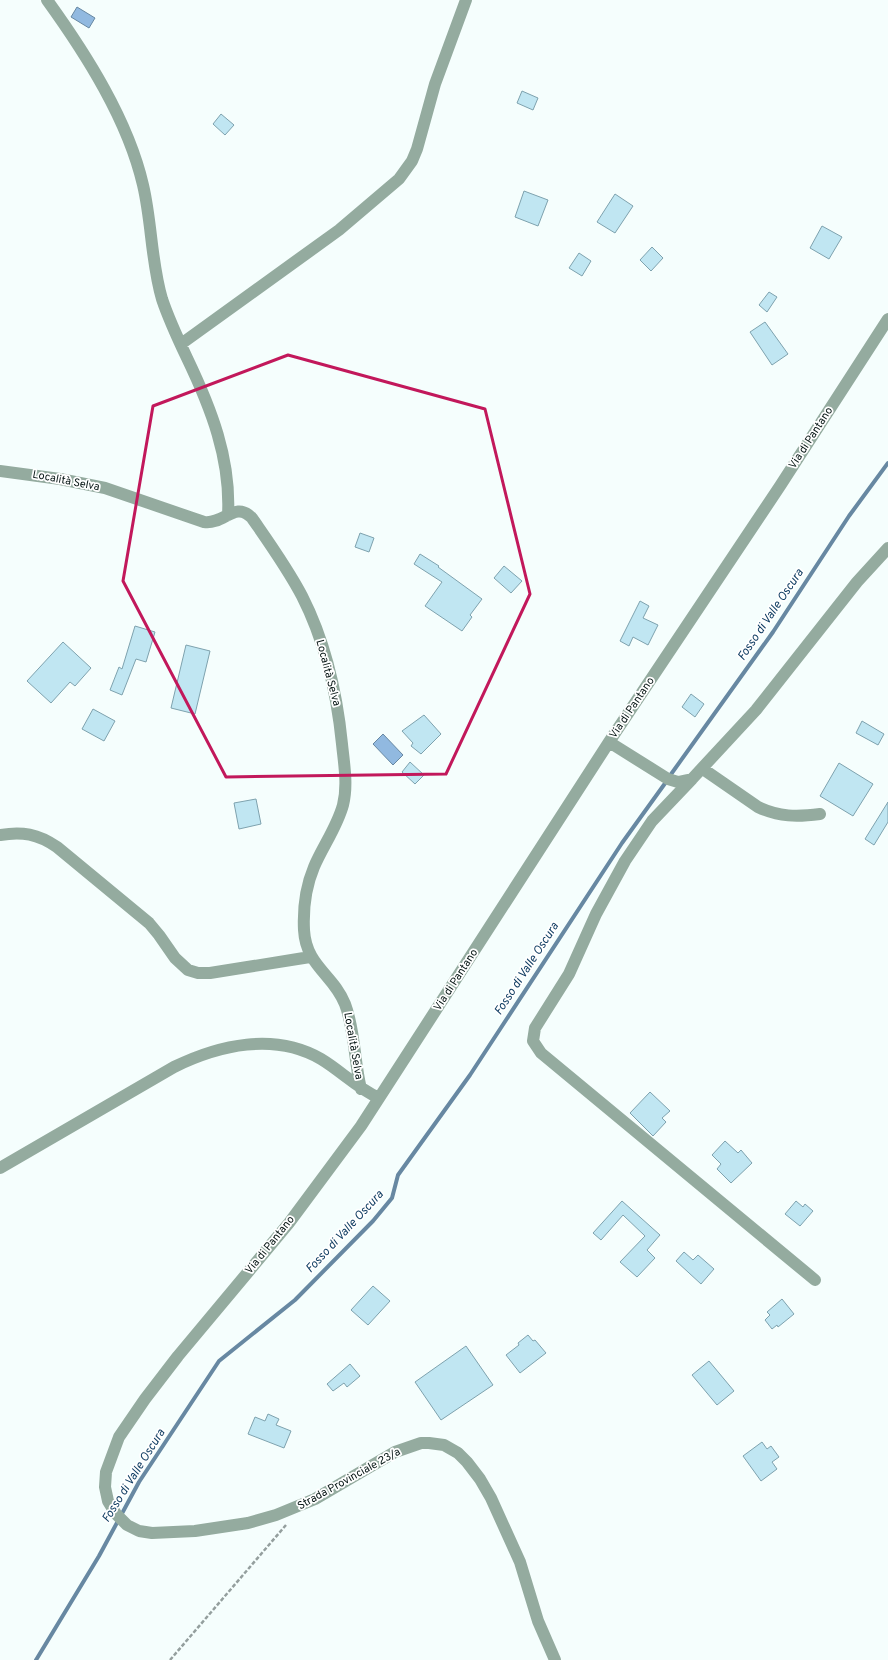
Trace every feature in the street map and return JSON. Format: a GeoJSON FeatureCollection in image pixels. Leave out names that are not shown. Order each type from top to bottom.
{"type":"FeatureCollection","features":[{"type":"Feature","properties":{"kind":"street"},"geometry":{"type":"LineString","coordinates":[[47,0],[79,47],[103,89],[131,146],[146,198],[159,290],[166,313],[207,406],[221,444],[227,472],[228,515]]}},
{"type":"Feature","properties":{"kind":"street"},"geometry":{"type":"LineString","coordinates":[[180,344],[339,230],[388,189],[404,173],[417,149],[432,95],[466,0]]}},
{"type":"Feature","properties":{"kind":"street","name":"Via di Pantano"},"geometry":{"type":"LineString","coordinates":[[248,1523],[195,1531],[152,1533],[139,1531],[120,1518],[108,1501],[106,1493],[106,1472],[117,1443],[128,1424],[163,1374],[266,1251],[345,1148],[379,1098],[609,742],[780,486],[888,319]]}},
{"type":"Feature","properties":{"kind":"street","name":"Località Selva"},"geometry":{"type":"LineString","coordinates":[[0,471],[43,476],[100,487],[204,522],[217,521],[240,510],[250,516],[292,577],[318,634],[328,667],[336,702],[345,775],[344,794],[339,817],[314,866],[307,889],[304,930],[310,956],[334,985],[344,1003],[350,1019],[355,1063],[361,1089]]}},
{"type":"Feature","properties":{"kind":"street"},"geometry":{"type":"LineString","coordinates":[[815,1280],[541,1053],[533,1041],[535,1028],[569,974],[599,909],[625,861],[652,821],[703,769],[770,694],[856,582],[888,548]]}},
{"type":"Feature","properties":{"kind":"street"},"geometry":{"type":"LineString","coordinates":[[609,742],[668,779],[678,782],[692,779]]}},
{"type":"Feature","properties":{"kind":"street"},"geometry":{"type":"LineString","coordinates":[[703,769],[767,811],[787,816],[820,814]]}},
{"type":"Feature","properties":{"kind":"street"},"geometry":{"type":"LineString","coordinates":[[0,835],[17,833],[32,834],[57,847],[149,923],[175,958],[188,970],[198,973],[210,973],[310,956]]}},
{"type":"Feature","properties":{"kind":"street"},"geometry":{"type":"LineString","coordinates":[[0,1168],[174,1067],[224,1048],[264,1044],[296,1048],[321,1060],[361,1089],[379,1098]]}},
{"type":"Feature","properties":{"kind":"street","name":"Strada Provinciale 23/a"},"geometry":{"type":"LineString","coordinates":[[248,1523],[303,1505],[373,1464],[407,1447],[429,1443],[448,1447],[458,1453],[471,1467],[491,1498],[520,1562],[538,1621],[555,1660]]}},
{"type":"Feature","properties":{"kind":"path"},"geometry":{"type":"LineString","coordinates":[[170,1660],[288,1523]]}},
{"type":"Feature","properties":{"kind":"highlighted area"},"geometry":{"type":"Polygon","coordinates":[[[288,355],[485,409],[530,594],[446,774],[226,777],[123,581],[153,406],[288,355]]]}},
{"type":"Feature","properties":{"kind":"water"},"geometry":{"type":"Polygon","coordinates":[[[77,7],[95,18],[89,28],[71,17],[77,7]]]}},
{"type":"Feature","properties":{"kind":"water"},"geometry":{"type":"Polygon","coordinates":[[[383,734],[403,755],[393,765],[373,744],[383,734]]]}},
{"type":"Feature","properties":{"kind":"building"},"geometry":{"type":"Polygon","coordinates":[[[522,91],[538,98],[533,110],[517,103],[522,91]]]}},
{"type":"Feature","properties":{"kind":"building"},"geometry":{"type":"Polygon","coordinates":[[[221,114],[234,125],[225,135],[213,124],[221,114]]]}},
{"type":"Feature","properties":{"kind":"building"},"geometry":{"type":"Polygon","coordinates":[[[524,191],[548,200],[538,226],[515,217],[524,191]]]}},
{"type":"Feature","properties":{"kind":"building"},"geometry":{"type":"Polygon","coordinates":[[[615,194],[633,206],[615,233],[597,222],[615,194]]]}},
{"type":"Feature","properties":{"kind":"building"},"geometry":{"type":"Polygon","coordinates":[[[822,226],[842,237],[829,259],[810,248],[822,226]]]}},
{"type":"Feature","properties":{"kind":"building"},"geometry":{"type":"Polygon","coordinates":[[[652,247],[663,258],[651,271],[640,260],[652,247]]]}},
{"type":"Feature","properties":{"kind":"building"},"geometry":{"type":"Polygon","coordinates":[[[579,253],[591,261],[582,276],[569,268],[579,253]]]}},
{"type":"Feature","properties":{"kind":"building"},"geometry":{"type":"Polygon","coordinates":[[[769,292],[777,297],[767,312],[759,305],[769,292]]]}},
{"type":"Feature","properties":{"kind":"building"},"geometry":{"type":"Polygon","coordinates":[[[765,322],[788,354],[772,365],[750,332],[765,322]]]}},
{"type":"Feature","properties":{"kind":"building"},"geometry":{"type":"Polygon","coordinates":[[[360,533],[374,538],[369,552],[355,547],[360,533]]]}},
{"type":"Feature","properties":{"kind":"building"},"geometry":{"type":"Polygon","coordinates":[[[420,554],[439,566],[438,567],[482,599],[470,615],[472,617],[462,631],[425,606],[442,582],[414,564],[420,554]]]}},
{"type":"Feature","properties":{"kind":"building"},"geometry":{"type":"Polygon","coordinates":[[[504,566],[522,581],[511,593],[494,578],[504,566]]]}},
{"type":"Feature","properties":{"kind":"building"},"geometry":{"type":"Polygon","coordinates":[[[640,601],[649,606],[643,618],[658,625],[648,645],[633,637],[629,646],[620,641],[640,601]]]}},
{"type":"Feature","properties":{"kind":"building"},"geometry":{"type":"Polygon","coordinates":[[[135,626],[155,632],[146,662],[136,659],[122,695],[110,690],[119,667],[122,669],[135,626]]]}},
{"type":"Feature","properties":{"kind":"building"},"geometry":{"type":"Polygon","coordinates":[[[63,642],[91,668],[75,686],[70,682],[51,703],[27,681],[63,642]]]}},
{"type":"Feature","properties":{"kind":"building"},"geometry":{"type":"Polygon","coordinates":[[[186,645],[210,651],[195,714],[171,708],[186,645]]]}},
{"type":"Feature","properties":{"kind":"building"},"geometry":{"type":"Polygon","coordinates":[[[691,694],[704,704],[695,717],[682,707],[691,694]]]}},
{"type":"Feature","properties":{"kind":"building"},"geometry":{"type":"Polygon","coordinates":[[[93,709],[115,721],[104,741],[82,729],[93,709]]]}},
{"type":"Feature","properties":{"kind":"building"},"geometry":{"type":"Polygon","coordinates":[[[424,715],[441,734],[421,754],[411,746],[413,743],[402,731],[424,715]]]}},
{"type":"Feature","properties":{"kind":"building"},"geometry":{"type":"Polygon","coordinates":[[[862,721],[884,734],[878,745],[856,733],[862,721]]]}},
{"type":"Feature","properties":{"kind":"building"},"geometry":{"type":"Polygon","coordinates":[[[410,762],[424,775],[415,784],[402,772],[410,762]]]}},
{"type":"Feature","properties":{"kind":"building"},"geometry":{"type":"Polygon","coordinates":[[[839,763],[873,784],[853,816],[820,796],[839,763]]]}},
{"type":"Feature","properties":{"kind":"building"},"geometry":{"type":"Polygon","coordinates":[[[256,799],[261,824],[239,829],[234,803],[256,799]]]}},
{"type":"Feature","properties":{"kind":"building"},"geometry":{"type":"Polygon","coordinates":[[[888,802],[888,822],[874,845],[865,839],[888,802]]]}},
{"type":"Feature","properties":{"kind":"building"},"geometry":{"type":"Polygon","coordinates":[[[650,1092],[670,1111],[662,1118],[666,1122],[653,1136],[630,1113],[650,1092]]]}},
{"type":"Feature","properties":{"kind":"building"},"geometry":{"type":"Polygon","coordinates":[[[725,1141],[738,1153],[741,1150],[752,1163],[731,1183],[717,1169],[721,1164],[712,1155],[725,1141]]]}},
{"type":"Feature","properties":{"kind":"building"},"geometry":{"type":"Polygon","coordinates":[[[622,1201],[660,1235],[647,1250],[655,1258],[637,1277],[620,1262],[645,1236],[623,1215],[601,1240],[593,1233],[622,1201]]]}},
{"type":"Feature","properties":{"kind":"building"},"geometry":{"type":"Polygon","coordinates":[[[796,1201],[803,1207],[805,1204],[813,1211],[800,1226],[785,1214],[796,1201]]]}},
{"type":"Feature","properties":{"kind":"building"},"geometry":{"type":"Polygon","coordinates":[[[684,1252],[693,1260],[698,1255],[714,1269],[701,1284],[676,1261],[684,1252]]]}},
{"type":"Feature","properties":{"kind":"building"},"geometry":{"type":"Polygon","coordinates":[[[373,1286],[390,1301],[368,1325],[351,1310],[373,1286]]]}},
{"type":"Feature","properties":{"kind":"building"},"geometry":{"type":"Polygon","coordinates":[[[782,1299],[794,1314],[778,1327],[777,1325],[772,1329],[765,1320],[770,1315],[767,1312],[782,1299]]]}},
{"type":"Feature","properties":{"kind":"building"},"geometry":{"type":"Polygon","coordinates":[[[528,1335],[533,1341],[535,1340],[546,1353],[520,1373],[506,1355],[519,1345],[518,1343],[528,1335]]]}},
{"type":"Feature","properties":{"kind":"building"},"geometry":{"type":"Polygon","coordinates":[[[466,1346],[493,1385],[441,1420],[415,1382],[466,1346]]]}},
{"type":"Feature","properties":{"kind":"building"},"geometry":{"type":"Polygon","coordinates":[[[709,1361],[734,1391],[717,1405],[692,1375],[709,1361]]]}},
{"type":"Feature","properties":{"kind":"building"},"geometry":{"type":"Polygon","coordinates":[[[350,1364],[360,1376],[347,1387],[344,1383],[333,1391],[327,1384],[350,1364]]]}},
{"type":"Feature","properties":{"kind":"building"},"geometry":{"type":"Polygon","coordinates":[[[268,1414],[279,1419],[276,1425],[291,1431],[284,1448],[248,1434],[255,1417],[265,1421],[268,1414]]]}},
{"type":"Feature","properties":{"kind":"building"},"geometry":{"type":"Polygon","coordinates":[[[762,1442],[767,1449],[771,1446],[779,1457],[772,1462],[777,1469],[761,1481],[743,1456],[762,1442]]]}},
{"type":"Feature","properties":{"kind":"waterway","name":"Fosso di Valle Oscura"},"geometry":{"type":"LineString","coordinates":[[669,777],[773,632],[849,516],[888,463]]}},
{"type":"Feature","properties":{"kind":"waterway","name":"Fosso di Valle Oscura"},"geometry":{"type":"LineString","coordinates":[[36,1660],[99,1556],[139,1482],[219,1361],[295,1300],[373,1221],[392,1198],[398,1175],[470,1075],[622,843],[666,782]]}}]}
